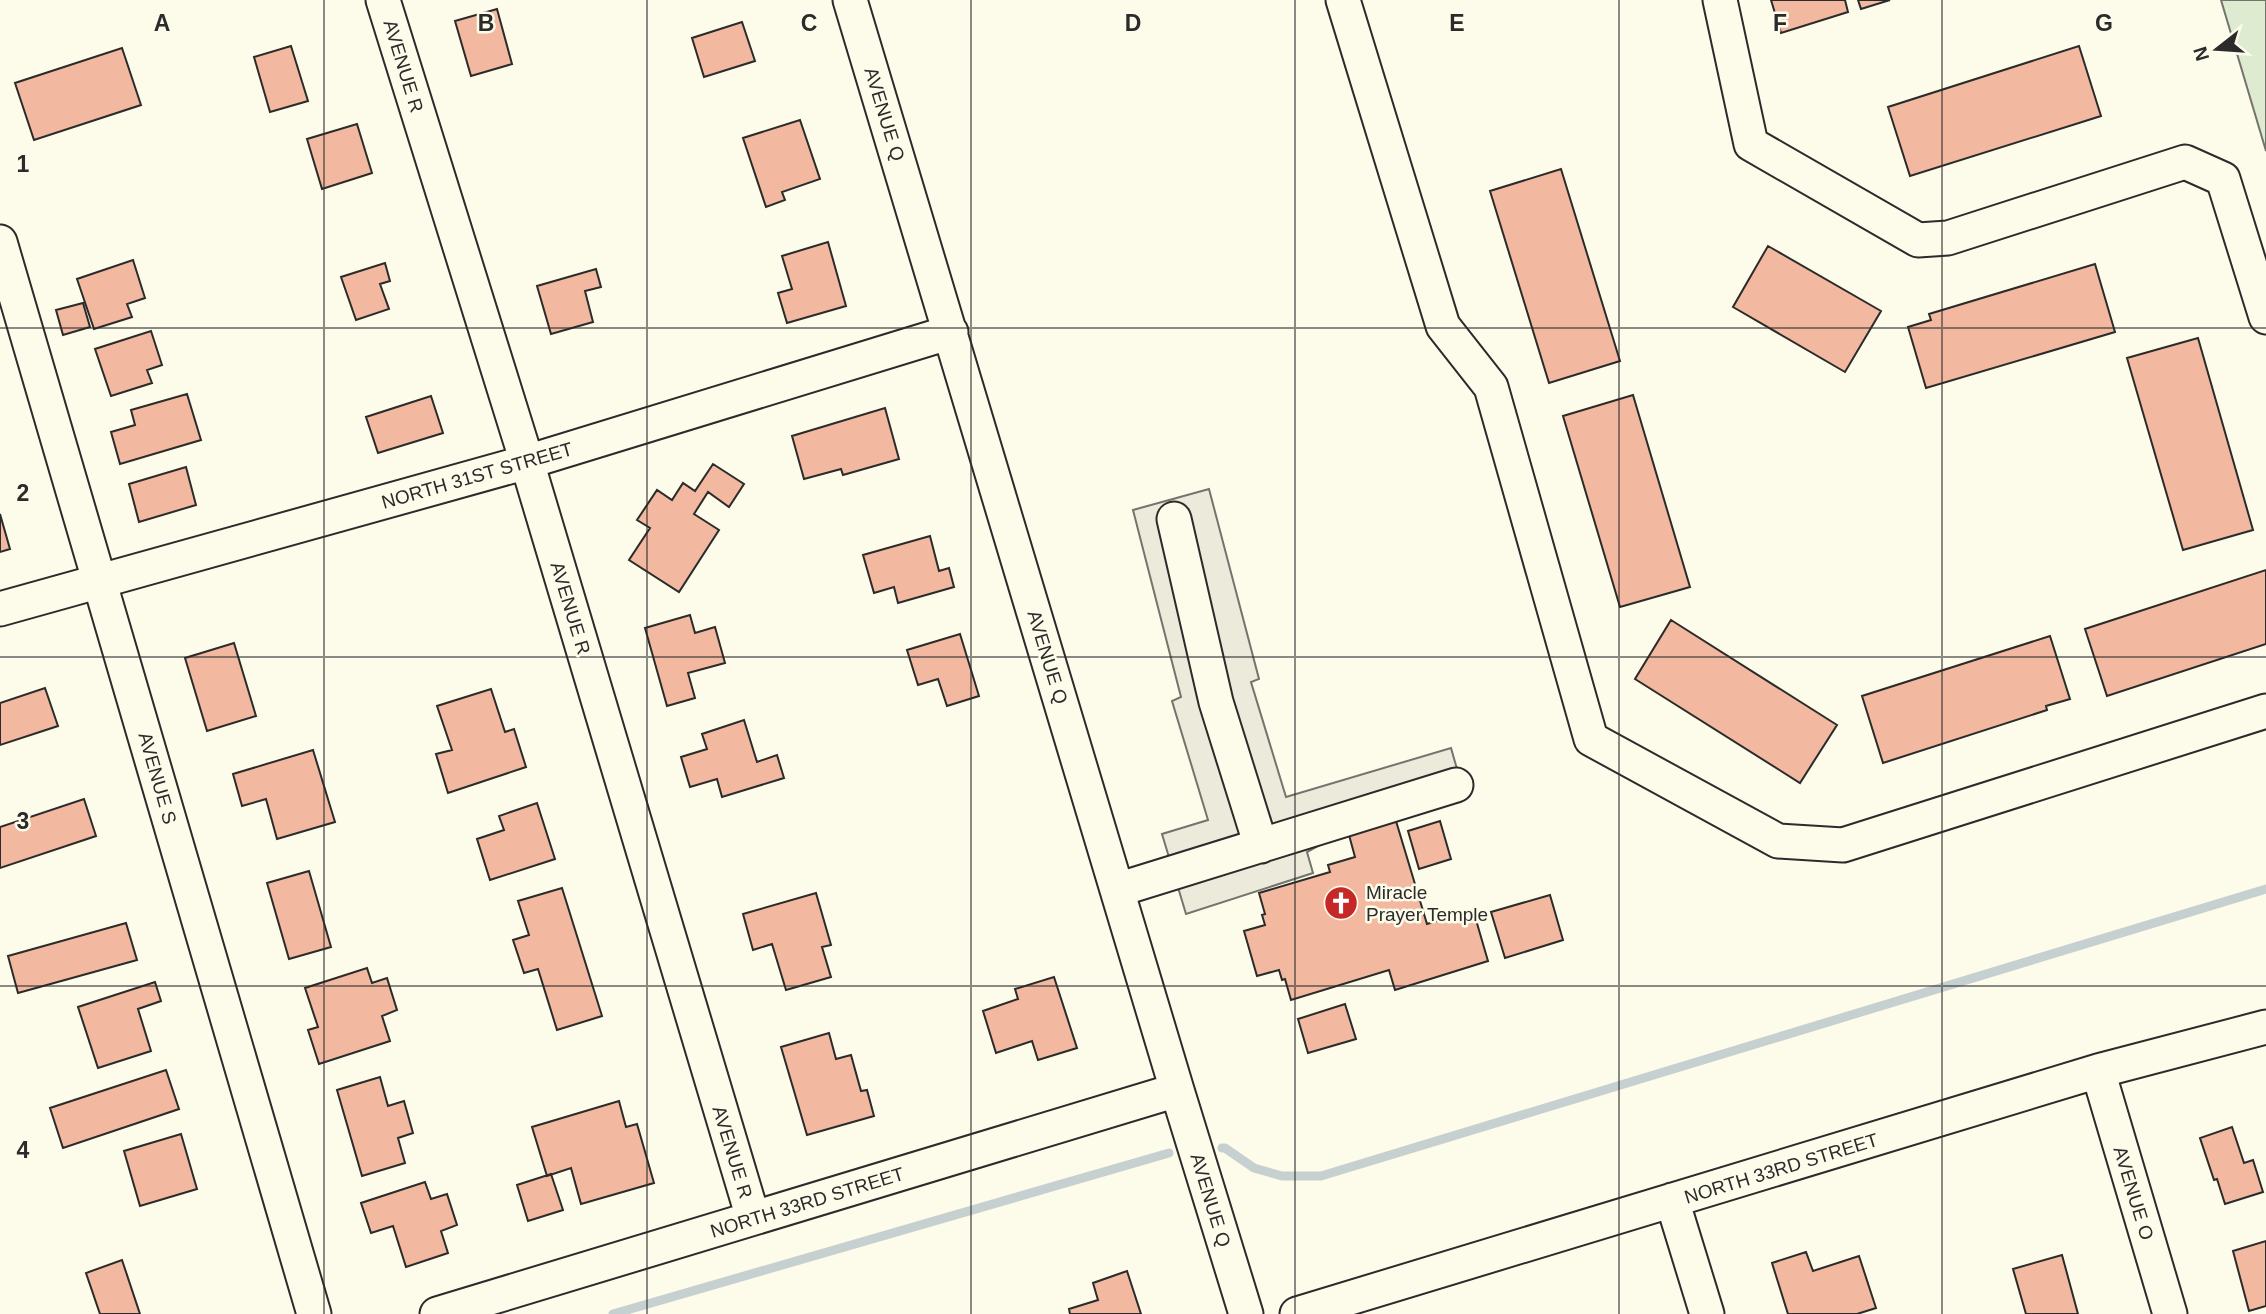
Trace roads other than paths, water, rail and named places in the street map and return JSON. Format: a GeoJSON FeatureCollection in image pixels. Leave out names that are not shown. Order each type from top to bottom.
{"type":"FeatureCollection","features":[{"type":"Feature","properties":{"kind":"street","name":"AVENUE R"},"geometry":{"type":"LineString","coordinates":[[383,0],[527,461],[753,1219]]}},
{"type":"Feature","properties":{"kind":"street","name":"AVENUE Q"},"geometry":{"type":"LineString","coordinates":[[850,0],[1246,1314]]}},
{"type":"Feature","properties":{"kind":"street"},"geometry":{"type":"LineString","coordinates":[[1343,0],[1443,326],[1491,387],[1591,739],[1778,841],[1843,845],[2266,711]]}},
{"type":"Feature","properties":{"kind":"street"},"geometry":{"type":"LineString","coordinates":[[1720,0],[1751,144],[1918,240],[1948,238],[2185,162],[2223,179],[2266,317]]}},
{"type":"Feature","properties":{"kind":"street","name":"AVENUE S"},"geometry":{"type":"LineString","coordinates":[[0,242],[314,1314]]}},
{"type":"Feature","properties":{"kind":"street","name":"NORTH 31ST STREET"},"geometry":{"type":"LineString","coordinates":[[0,609],[527,461],[951,332]]}},
{"type":"Feature","properties":{"kind":"street"},"geometry":{"type":"LineString","coordinates":[[1174,519],[1216,702],[1261,846]]}},
{"type":"Feature","properties":{"kind":"street"},"geometry":{"type":"LineString","coordinates":[[1117,890],[1457,785]]}},
{"type":"Feature","properties":{"kind":"street","name":"NORTH 33RD STREET"},"geometry":{"type":"LineString","coordinates":[[1297,1314],[2098,1072],[2266,1027]]}},
{"type":"Feature","properties":{"kind":"street","name":"AVENUE O"},"geometry":{"type":"LineString","coordinates":[[2098,1072],[2170,1314]]}},
{"type":"Feature","properties":{"kind":"street","name":"NORTH 33RD STREET"},"geometry":{"type":"LineString","coordinates":[[437,1314],[1177,1090]]}},
{"type":"Feature","properties":{"kind":"street"},"geometry":{"type":"LineString","coordinates":[[1672,1200],[1707,1314]]}},
{"type":"Feature","properties":{"kind":"waterway"},"geometry":{"type":"LineString","coordinates":[[1222,1148],[1254,1168],[1282,1176],[1321,1176],[2266,889]]}},
{"type":"Feature","properties":{"kind":"waterway"},"geometry":{"type":"LineString","coordinates":[[613,1314],[1169,1153]]}},
{"type":"Feature","properties":{"kind":"place","name":"Miracle Prayer Temple"},"geometry":{"type":"Point","coordinates":[1341,903]}}]}
